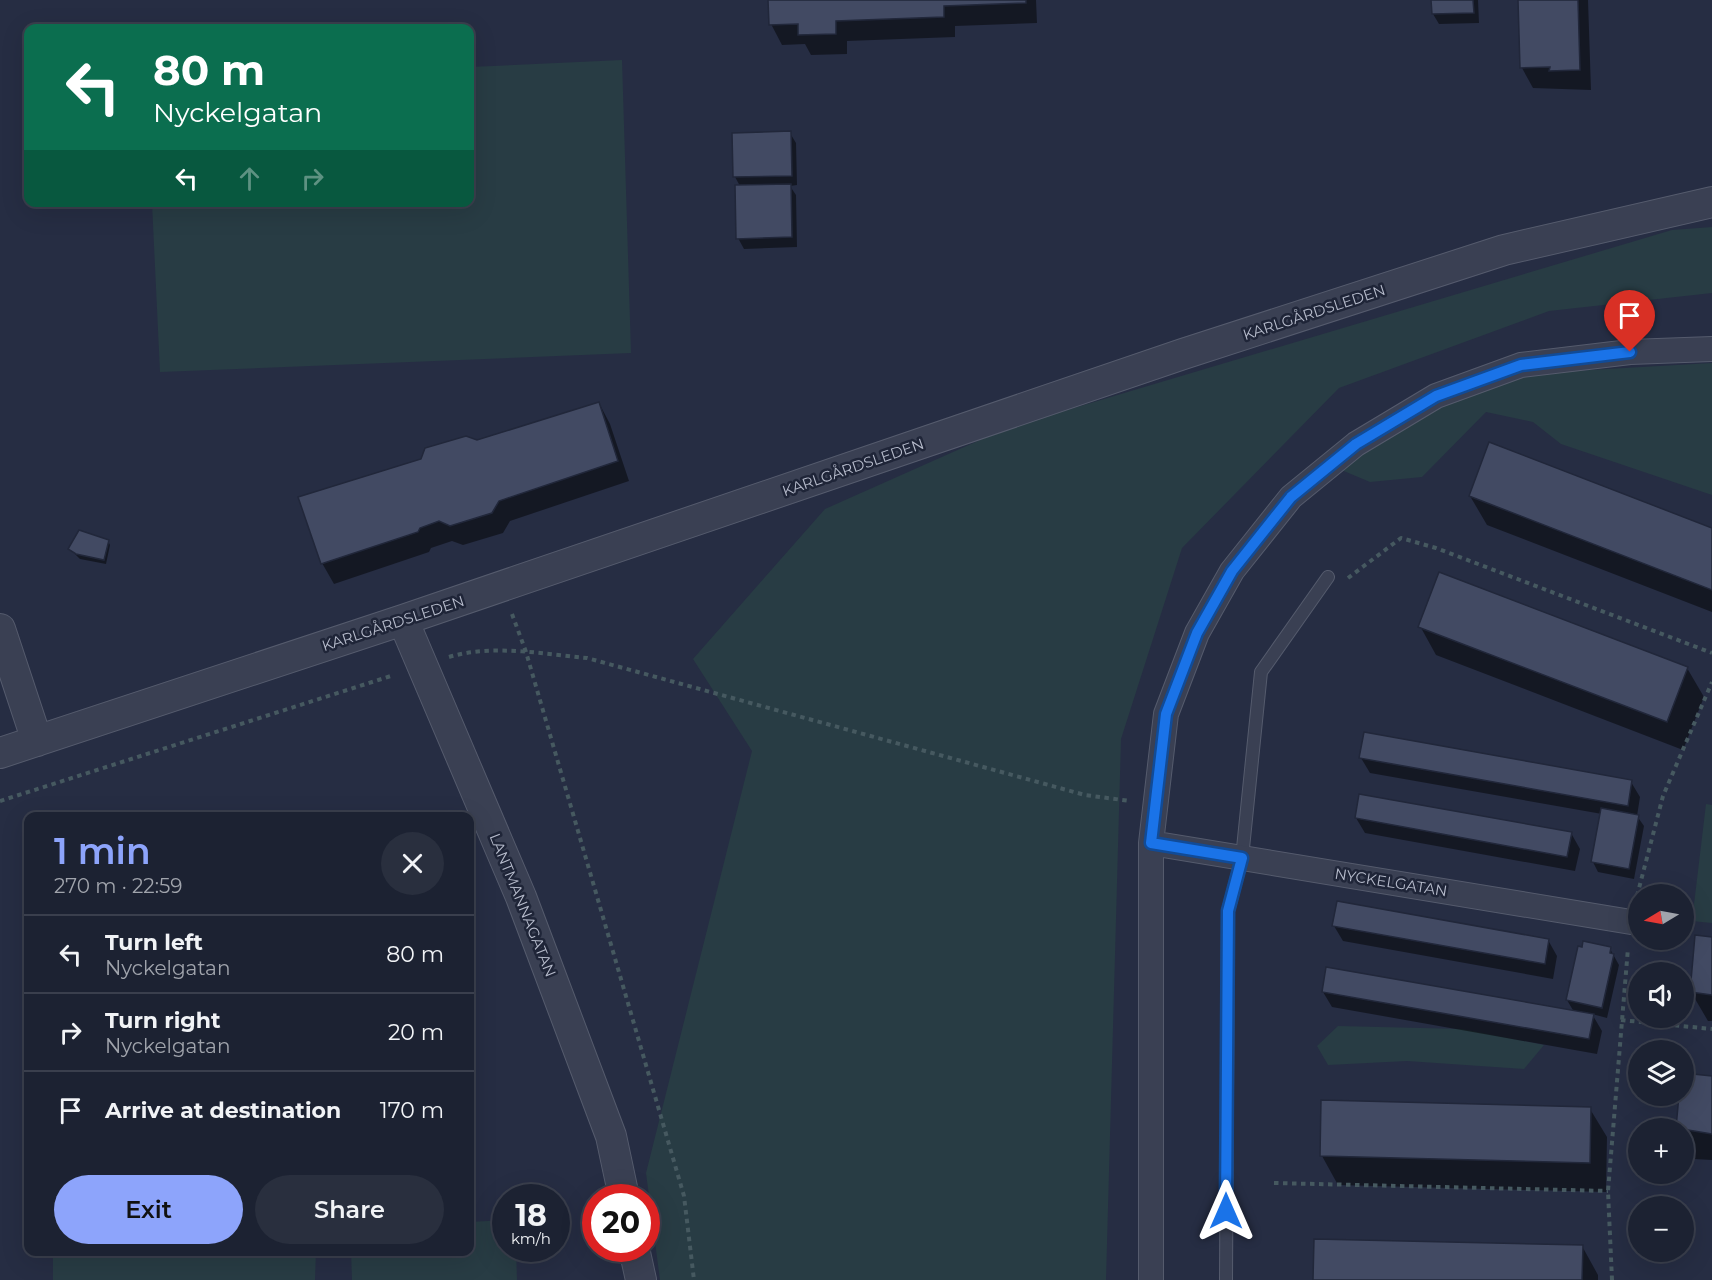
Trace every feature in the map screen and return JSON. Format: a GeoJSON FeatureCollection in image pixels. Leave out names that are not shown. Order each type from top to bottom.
{"type":"FeatureCollection","features":[{"type":"Feature","properties":{"kind":"street","name":"KARLGÅRDSLEDEN"},"geometry":{"type":"LineString","coordinates":[[0,753],[404,620],[1183,354],[1504,250],[1712,202]]}},
{"type":"Feature","properties":{"kind":"street"},"geometry":{"type":"LineString","coordinates":[[1151,1280],[1151,843],[1154,805],[1166,714],[1197,633],[1232,571],[1291,497],[1356,444],[1436,396],[1521,365],[1630,352],[1712,349]]}},
{"type":"Feature","properties":{"kind":"street","name":"LANTMANNAGATAN"},"geometry":{"type":"LineString","coordinates":[[404,620],[425,665],[521,897],[611,1136],[621,1184]]}},
{"type":"Feature","properties":{"kind":"street"},"geometry":{"type":"LineString","coordinates":[[0,628],[37,741]]}},
{"type":"Feature","properties":{"kind":"street","name":"NYCKELGATAN"},"geometry":{"type":"LineString","coordinates":[[1151,843],[1628,922]]}},
{"type":"Feature","properties":{"kind":"street"},"geometry":{"type":"LineString","coordinates":[[637,1262],[641,1280]]}},
{"type":"Feature","properties":{"kind":"lane"},"geometry":{"type":"LineString","coordinates":[[1226,1280],[1228,911],[1242,858],[1261,672],[1329,577]]}},
{"type":"Feature","properties":{"kind":"path"},"geometry":{"type":"LineString","coordinates":[[1329,577],[1349,578],[1401,538],[1436,548],[1712,653]]}},
{"type":"Feature","properties":{"kind":"path"},"geometry":{"type":"LineString","coordinates":[[501,586],[526,651],[684,1196],[694,1280]]}},
{"type":"Feature","properties":{"kind":"path"},"geometry":{"type":"LineString","coordinates":[[0,801],[462,653],[526,651],[587,658],[1085,795],[1154,805]]}},
{"type":"Feature","properties":{"kind":"path"},"geometry":{"type":"LineString","coordinates":[[1641,884],[1663,796],[1712,684]]}},
{"type":"Feature","properties":{"kind":"path"},"geometry":{"type":"LineString","coordinates":[[1612,1280],[1608,1191],[1628,950]]}},
{"type":"Feature","properties":{"kind":"path"},"geometry":{"type":"LineString","coordinates":[[1621,1020],[1712,1029]]}},
{"type":"Feature","properties":{"kind":"path"},"geometry":{"type":"LineString","coordinates":[[1274,1184],[1608,1191]]}},
{"type":"Feature","properties":{"kind":"shaded area"},"geometry":{"type":"Polygon","coordinates":[[[622,60],[631,353],[160,372],[152,207],[474,207],[474,67],[622,60]]]}},
{"type":"Feature","properties":{"kind":"shaded area"},"geometry":{"type":"Polygon","coordinates":[[[1712,227],[1712,293],[1549,311],[1339,388],[1182,548],[1121,739],[1106,1280],[660,1280],[658,1262],[660,1262],[660,1184],[647,1184],[646,1173],[752,751],[693,659],[825,509],[1007,428],[1672,230],[1712,227]]]}},
{"type":"Feature","properties":{"kind":"shaded area"},"geometry":{"type":"Polygon","coordinates":[[[1712,363],[1712,495],[1561,444],[1533,422],[1486,412],[1422,477],[1370,482],[1339,469],[1405,422],[1518,374],[1712,363]]]}},
{"type":"Feature","properties":{"kind":"shaded area"},"geometry":{"type":"Polygon","coordinates":[[[1706,804],[1712,805],[1712,923],[1694,921],[1706,804]]]}},
{"type":"Feature","properties":{"kind":"shaded area"},"geometry":{"type":"Polygon","coordinates":[[[1338,1026],[1462,1029],[1544,1045],[1524,1069],[1407,1061],[1328,1065],[1317,1046],[1338,1026]]]}},
{"type":"Feature","properties":{"kind":"shaded area"},"geometry":{"type":"Polygon","coordinates":[[[492,1221],[492,1262],[516,1262],[517,1280],[352,1280],[351,1256],[474,1256],[474,1222],[492,1221]]]}},
{"type":"Feature","properties":{"kind":"shaded area"},"geometry":{"type":"Polygon","coordinates":[[[53,1256],[316,1256],[315,1280],[53,1280],[53,1256]]]}},
{"type":"Feature","properties":{"kind":"building"},"geometry":{"type":"Polygon","coordinates":[[[768,0],[1026,0],[1026,3],[944,6],[944,17],[836,21],[836,34],[798,35],[798,24],[769,25],[768,0]]]}},
{"type":"Feature","properties":{"kind":"building"},"geometry":{"type":"Polygon","coordinates":[[[1431,0],[1473,0],[1474,13],[1432,14],[1431,0]]]}},
{"type":"Feature","properties":{"kind":"building"},"geometry":{"type":"Polygon","coordinates":[[[1518,0],[1578,0],[1580,70],[1549,71],[1550,67],[1520,68],[1518,0]]]}},
{"type":"Feature","properties":{"kind":"building"},"geometry":{"type":"Polygon","coordinates":[[[791,131],[792,176],[733,177],[732,133],[791,131]]]}},
{"type":"Feature","properties":{"kind":"building"},"geometry":{"type":"Polygon","coordinates":[[[791,184],[792,237],[736,239],[735,185],[791,184]]]}},
{"type":"Feature","properties":{"kind":"building"},"geometry":{"type":"Polygon","coordinates":[[[599,402],[618,461],[499,501],[492,513],[450,526],[439,521],[420,528],[418,532],[321,564],[298,497],[421,459],[425,448],[466,436],[477,440],[599,402]]]}},
{"type":"Feature","properties":{"kind":"building"},"geometry":{"type":"Polygon","coordinates":[[[1489,442],[1712,528],[1712,590],[1469,496],[1489,442]]]}},
{"type":"Feature","properties":{"kind":"building"},"geometry":{"type":"Polygon","coordinates":[[[79,530],[109,540],[104,560],[76,554],[68,549],[79,530]]]}},
{"type":"Feature","properties":{"kind":"building"},"geometry":{"type":"Polygon","coordinates":[[[1439,572],[1688,667],[1667,722],[1418,627],[1439,572]]]}},
{"type":"Feature","properties":{"kind":"building"},"geometry":{"type":"Polygon","coordinates":[[[1364,732],[1632,780],[1628,806],[1359,758],[1364,732]]]}},
{"type":"Feature","properties":{"kind":"building"},"geometry":{"type":"Polygon","coordinates":[[[1359,794],[1572,832],[1567,857],[1355,818],[1359,794]]]}},
{"type":"Feature","properties":{"kind":"building"},"geometry":{"type":"Polygon","coordinates":[[[1601,808],[1639,815],[1629,869],[1591,862],[1601,808]]]}},
{"type":"Feature","properties":{"kind":"building"},"geometry":{"type":"Polygon","coordinates":[[[1337,901],[1549,939],[1545,964],[1332,926],[1337,901]]]}},
{"type":"Feature","properties":{"kind":"building"},"geometry":{"type":"Polygon","coordinates":[[[1695,935],[1712,937],[1712,995],[1694,993],[1695,935]]]}},
{"type":"Feature","properties":{"kind":"building"},"geometry":{"type":"Polygon","coordinates":[[[1583,941],[1611,947],[1610,953],[1614,954],[1602,1008],[1566,1000],[1578,946],[1582,947],[1583,941]]]}},
{"type":"Feature","properties":{"kind":"building"},"geometry":{"type":"Polygon","coordinates":[[[1326,967],[1594,1014],[1589,1039],[1322,992],[1326,967]]]}},
{"type":"Feature","properties":{"kind":"building"},"geometry":{"type":"Polygon","coordinates":[[[1694,1074],[1712,1076],[1712,1134],[1694,1131],[1694,1118],[1677,1118],[1678,1106],[1694,1106],[1694,1074]]]}},
{"type":"Feature","properties":{"kind":"building"},"geometry":{"type":"Polygon","coordinates":[[[1321,1100],[1591,1107],[1590,1163],[1320,1156],[1321,1100]]]}},
{"type":"Feature","properties":{"kind":"building"},"geometry":{"type":"Polygon","coordinates":[[[1314,1239],[1583,1245],[1582,1280],[1313,1280],[1314,1239]]]}},
{"type":"Feature","properties":{"kind":"route"},"geometry":{"type":"LineString","coordinates":[[1226,1211],[1228,911],[1242,858],[1151,843],[1166,714],[1197,633],[1232,571],[1291,497],[1356,444],[1436,396],[1521,365],[1630,352]]}}]}
